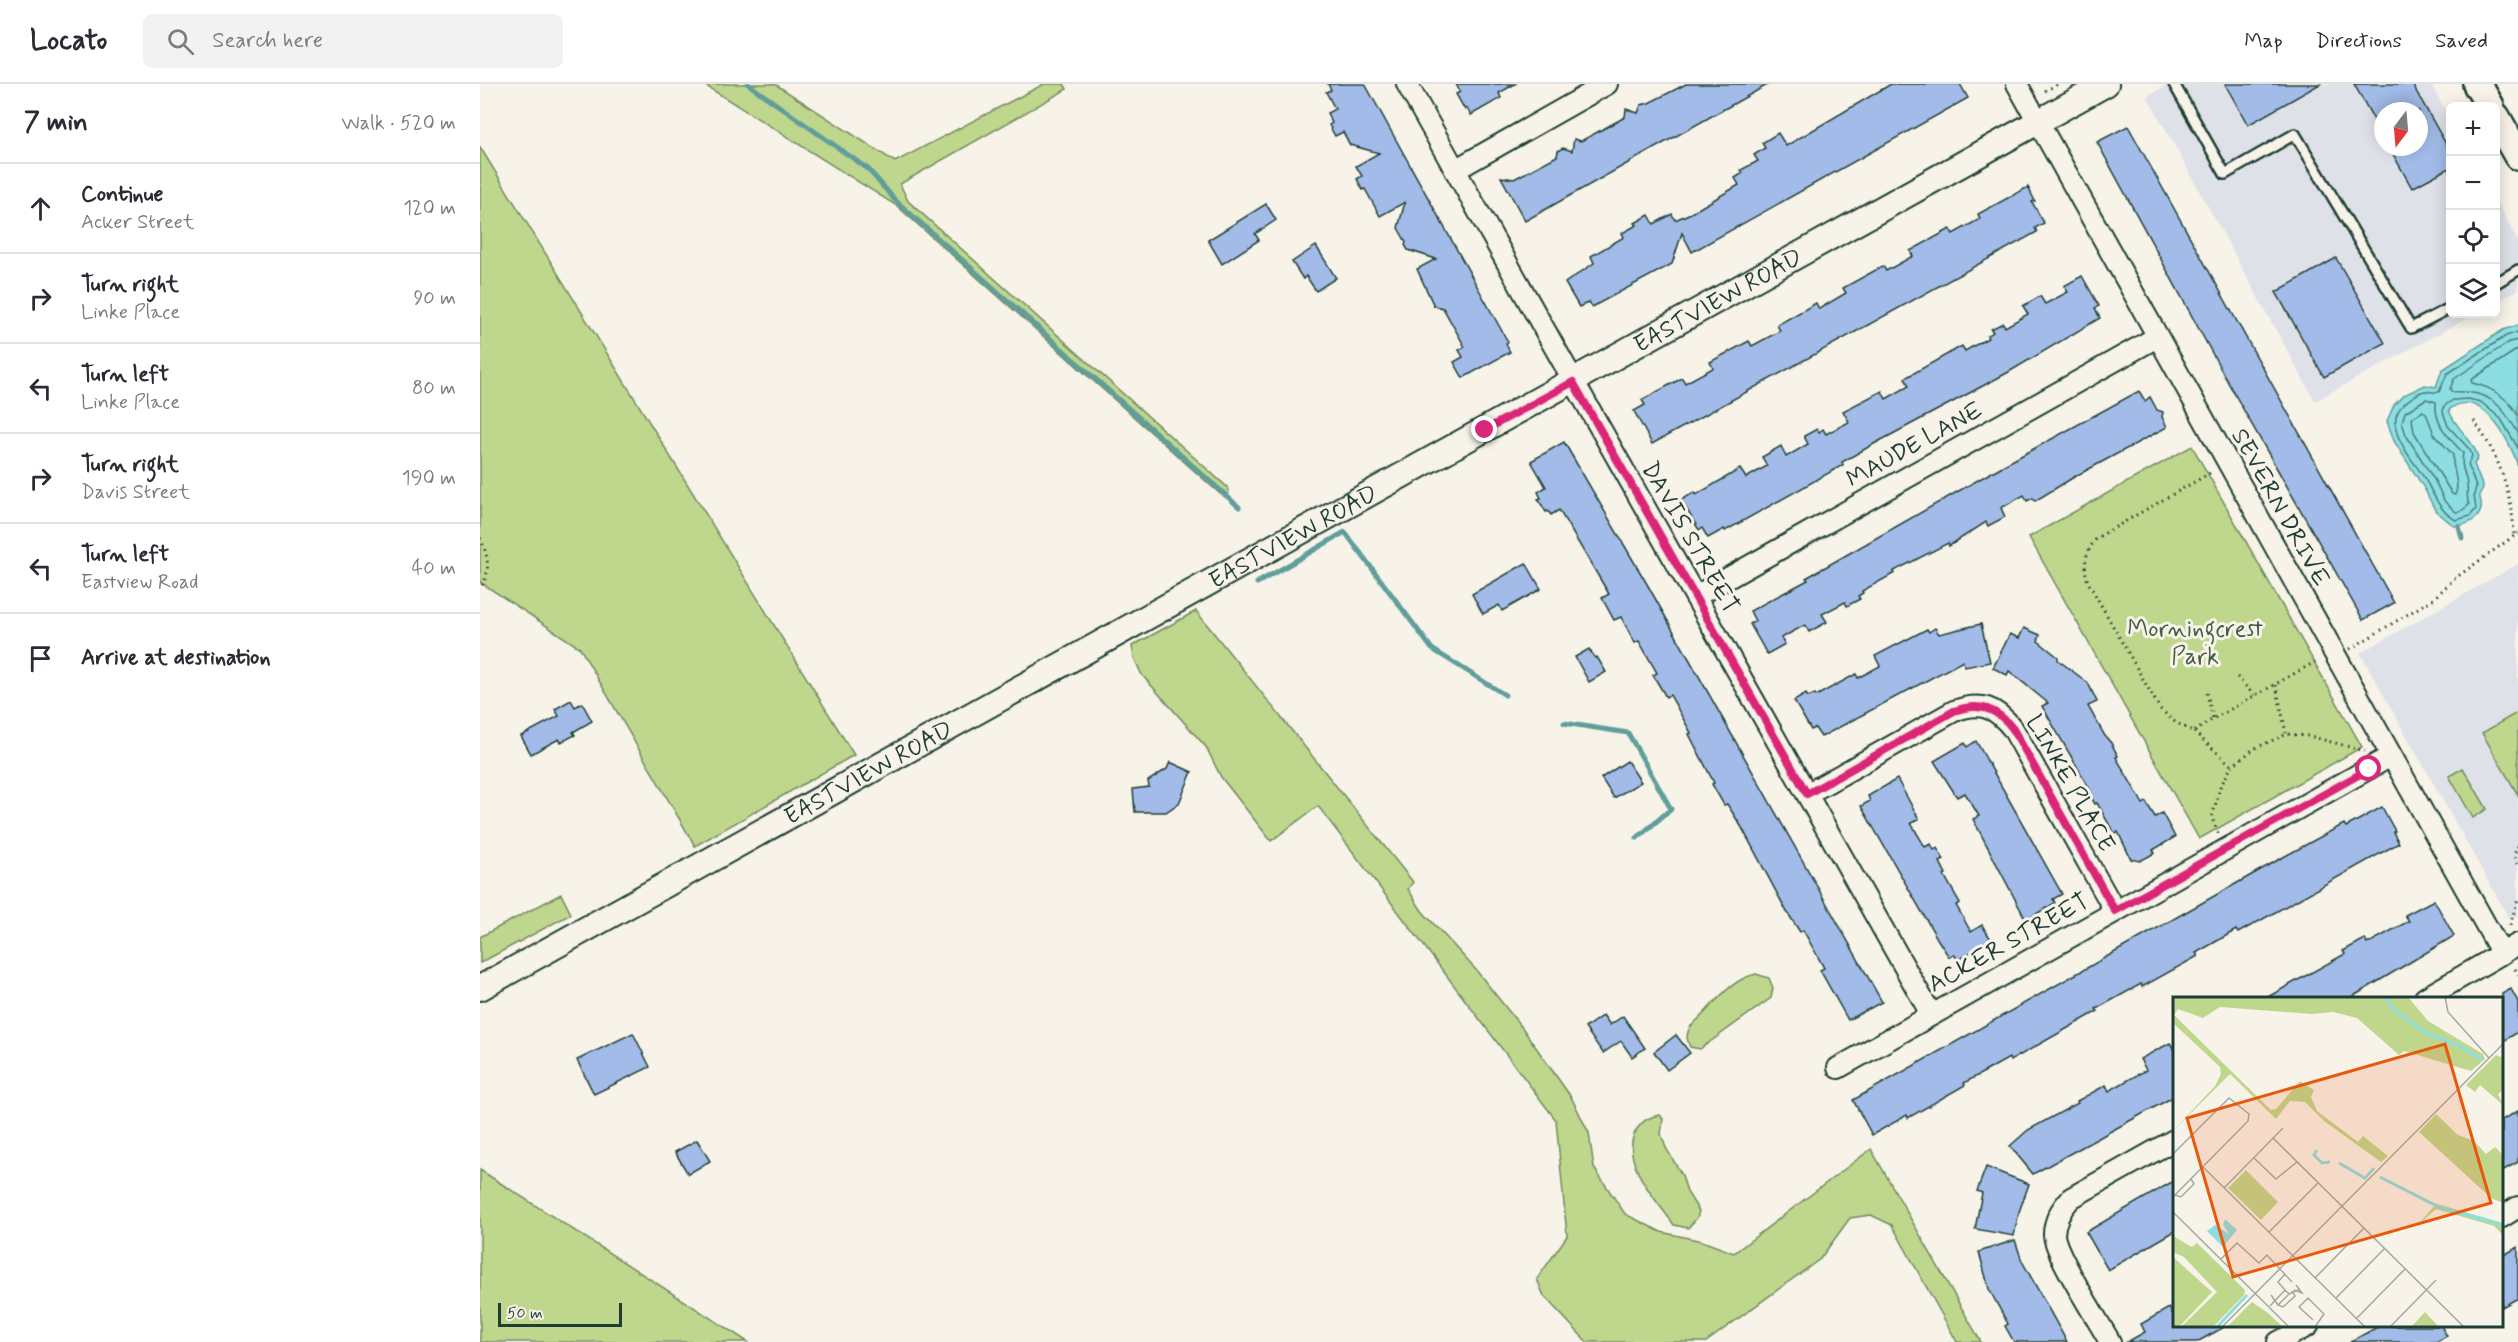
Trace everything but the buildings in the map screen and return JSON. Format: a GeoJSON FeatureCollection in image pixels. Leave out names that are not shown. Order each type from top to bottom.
{"type":"FeatureCollection","features":[{"type":"Feature","properties":{"kind":"main road"},"geometry":{"type":"LineString","coordinates":[[2477,84],[2488,102]]}},
{"type":"Feature","properties":{"kind":"main road"},"geometry":{"type":"LineString","coordinates":[[2500,124],[2518,156]]}},
{"type":"Feature","properties":{"kind":"street","name":"DAVIS STREET"},"geometry":{"type":"LineString","coordinates":[[1407,84],[1931,1014]]}},
{"type":"Feature","properties":{"kind":"street"},"geometry":{"type":"LineString","coordinates":[[1455,170],[1607,84]]}},
{"type":"Feature","properties":{"kind":"street","name":"SEVERN DRIVE"},"geometry":{"type":"LineString","coordinates":[[2018,84],[2391,756],[2512,956]]}},
{"type":"Feature","properties":{"kind":"street","name":"EASTVIEW ROAD"},"geometry":{"type":"LineString","coordinates":[[480,988],[2106,84]]}},
{"type":"Feature","properties":{"kind":"street","name":"MAUDE LANE"},"geometry":{"type":"LineString","coordinates":[[1696,596],[2157,337]]}},
{"type":"Feature","properties":{"kind":"street","name":"LINKE PLACE"},"geometry":{"type":"LineString","coordinates":[[1807,794],[1954,711],[1975,706],[1995,710],[2013,729],[2115,911]]}},
{"type":"Feature","properties":{"kind":"street","name":"ACKER STREET"},"geometry":{"type":"LineString","coordinates":[[1838,1068],[2391,756]]}},
{"type":"Feature","properties":{"kind":"street"},"geometry":{"type":"LineString","coordinates":[[2429,997],[2512,956]]}},
{"type":"Feature","properties":{"kind":"street"},"geometry":{"type":"LineString","coordinates":[[2110,1342],[2059,1251],[2054,1233],[2056,1222],[2059,1213],[2071,1198],[2173,1141]]}},
{"type":"Feature","properties":{"kind":"street"},"geometry":{"type":"LineString","coordinates":[[2503,1215],[2518,1207]]}},
{"type":"Feature","properties":{"kind":"street"},"geometry":{"type":"LineString","coordinates":[[2278,1342],[2306,1327]]}},
{"type":"Feature","properties":{"kind":"lane"},"geometry":{"type":"LineString","coordinates":[[2174,84],[2225,174],[2295,134],[2411,328],[2446,310]]}},
{"type":"Feature","properties":{"kind":"lane"},"geometry":{"type":"LineString","coordinates":[[2500,281],[2518,270]]}},
{"type":"Feature","properties":{"kind":"path"},"geometry":{"type":"LineString","coordinates":[[2045,91],[2058,84]]}},
{"type":"Feature","properties":{"kind":"path"},"geometry":{"type":"LineString","coordinates":[[2349,650],[2433,599],[2454,579],[2516,533],[2501,468],[2485,436],[2474,421]]}},
{"type":"Feature","properties":{"kind":"path"},"geometry":{"type":"LineString","coordinates":[[2210,473],[2105,531],[2093,543],[2085,561],[2085,572],[2088,582],[2155,701],[2166,715],[2194,732],[2232,766]]}},
{"type":"Feature","properties":{"kind":"path"},"geometry":{"type":"LineString","coordinates":[[480,538],[488,554],[488,573],[480,589]]}},
{"type":"Feature","properties":{"kind":"path"},"geometry":{"type":"LineString","coordinates":[[2194,732],[2213,718],[2316,662]]}},
{"type":"Feature","properties":{"kind":"path"},"geometry":{"type":"LineString","coordinates":[[2237,677],[2254,695]]}},
{"type":"Feature","properties":{"kind":"path"},"geometry":{"type":"LineString","coordinates":[[2276,685],[2287,734]]}},
{"type":"Feature","properties":{"kind":"path"},"geometry":{"type":"LineString","coordinates":[[2207,693],[2213,718]]}},
{"type":"Feature","properties":{"kind":"path"},"geometry":{"type":"LineString","coordinates":[[2218,833],[2212,818],[2212,810],[2220,787],[2232,766],[2255,748],[2287,734],[2309,736],[2365,750]]}},
{"type":"Feature","properties":{"kind":"path"},"geometry":{"type":"LineString","coordinates":[[2518,846],[2514,855],[2518,866]]}},
{"type":"Feature","properties":{"kind":"path"},"geometry":{"type":"LineString","coordinates":[[2510,925],[2518,899]]}},
{"type":"Feature","properties":{"kind":"path"},"geometry":{"type":"LineString","coordinates":[[2512,956],[2518,975]]}},
{"type":"Feature","properties":{"kind":"shaded area"},"geometry":{"type":"Polygon","coordinates":[[[2169,84],[2431,84],[2446,112],[2446,318],[2468,318],[2315,401],[2147,96],[2169,84]]]}},
{"type":"Feature","properties":{"kind":"shaded area"},"geometry":{"type":"Polygon","coordinates":[[[2500,207],[2518,241],[2518,290],[2500,300],[2500,207]]]}},
{"type":"Feature","properties":{"kind":"shaded area"},"geometry":{"type":"Polygon","coordinates":[[[2518,564],[2518,915],[2510,920],[2360,653],[2518,564]]]}},
{"type":"Feature","properties":{"kind":"green space"},"geometry":{"type":"Polygon","coordinates":[[[703,84],[775,84],[895,162],[1044,84],[1064,84],[1067,89],[900,184],[908,201],[1227,487],[1229,493],[1225,497],[1219,493],[897,206],[703,84]]]}},
{"type":"Feature","properties":{"kind":"green space"},"geometry":{"type":"Polygon","coordinates":[[[480,147],[854,755],[695,846],[580,648],[480,582],[480,147]]]}},
{"type":"Feature","properties":{"kind":"green space","name":"Morningcrest Park"},"geometry":{"type":"Polygon","coordinates":[[[2192,446],[2362,747],[2199,839],[2029,537],[2192,446]]]}},
{"type":"Feature","properties":{"kind":"green space"},"geometry":{"type":"Polygon","coordinates":[[[1196,611],[1413,882],[1408,889],[1422,911],[1476,970],[1523,1029],[1571,1097],[1589,1133],[1594,1168],[1625,1214],[1661,1232],[1702,1241],[1734,1253],[1871,1149],[1981,1342],[1957,1342],[1892,1225],[1871,1215],[1850,1218],[1820,1259],[1706,1342],[1587,1342],[1544,1296],[1537,1279],[1567,1236],[1556,1120],[1318,806],[1271,841],[1221,777],[1206,747],[1142,675],[1134,658],[1132,646],[1196,611]]]}},
{"type":"Feature","properties":{"kind":"green space"},"geometry":{"type":"Polygon","coordinates":[[[2518,712],[2518,795],[2482,733],[2518,712]]]}},
{"type":"Feature","properties":{"kind":"green space"},"geometry":{"type":"Polygon","coordinates":[[[2463,768],[2487,809],[2473,818],[2449,776],[2463,768]]]}},
{"type":"Feature","properties":{"kind":"green space"},"geometry":{"type":"Polygon","coordinates":[[[561,894],[571,914],[480,963],[480,937],[561,894]]]}},
{"type":"Feature","properties":{"kind":"green space"},"geometry":{"type":"Polygon","coordinates":[[[1756,974],[1769,978],[1773,988],[1771,998],[1700,1049],[1690,1047],[1687,1037],[1690,1027],[1728,989],[1746,977],[1756,974]]]}},
{"type":"Feature","properties":{"kind":"green space"},"geometry":{"type":"Polygon","coordinates":[[[1660,1115],[1663,1119],[1661,1134],[1666,1148],[1682,1175],[1687,1192],[1699,1211],[1697,1218],[1688,1228],[1674,1225],[1642,1179],[1632,1154],[1632,1141],[1637,1129],[1647,1119],[1660,1115]]]}},
{"type":"Feature","properties":{"kind":"green space"},"geometry":{"type":"Polygon","coordinates":[[[480,1170],[748,1342],[480,1342],[480,1170]]]}},
{"type":"Feature","properties":{"kind":"water"},"geometry":{"type":"Polygon","coordinates":[[[2518,325],[2518,467],[2502,432],[2483,410],[2472,405],[2461,404],[2449,410],[2455,423],[2476,451],[2478,458],[2474,464],[2483,488],[2479,495],[2481,508],[2477,517],[2467,523],[2454,526],[2435,510],[2394,441],[2387,421],[2394,405],[2404,395],[2425,385],[2436,387],[2442,370],[2503,330],[2518,325]]]}},
{"type":"Feature","properties":{"kind":"waterway"},"geometry":{"type":"LineString","coordinates":[[748,84],[868,169],[895,200],[1239,507]]}},
{"type":"Feature","properties":{"kind":"waterway"},"geometry":{"type":"LineString","coordinates":[[2459,526],[2462,538]]}},
{"type":"Feature","properties":{"kind":"waterway"},"geometry":{"type":"LineString","coordinates":[[1257,583],[1345,532],[1432,649],[1505,695]]}},
{"type":"Feature","properties":{"kind":"waterway"},"geometry":{"type":"LineString","coordinates":[[1564,723],[1628,733],[1671,809],[1637,838]]}},
{"type":"Feature","properties":{"kind":"route"},"geometry":{"type":"LineString","coordinates":[[1485,430],[1573,382],[1807,794],[1954,711],[1975,706],[1995,710],[2013,729],[2115,911],[2369,769]]}}]}
